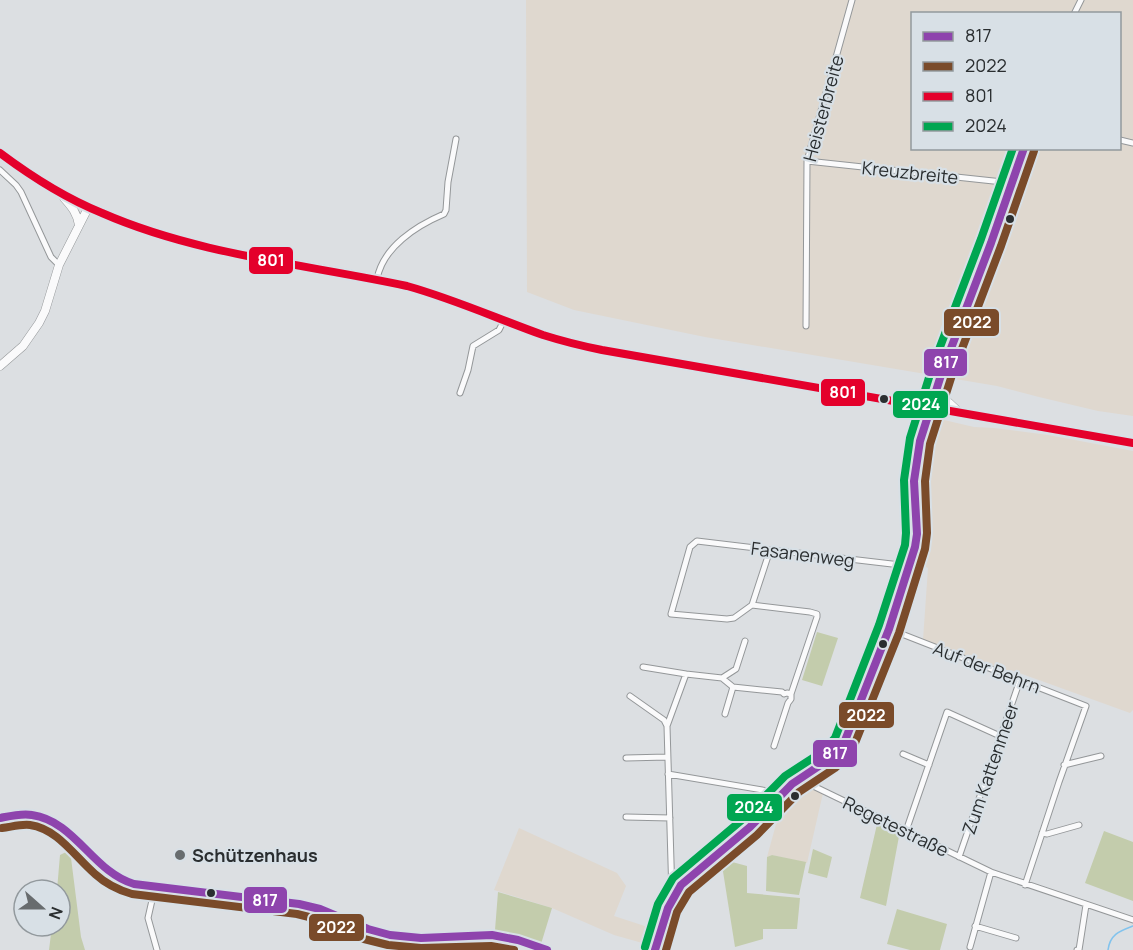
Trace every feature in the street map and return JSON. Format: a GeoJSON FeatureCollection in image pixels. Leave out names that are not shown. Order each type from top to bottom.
{"type":"FeatureCollection","features":[{"type":"Feature","properties":{"kind":"main road"},"geometry":{"type":"LineString","coordinates":[[0,153],[35,179],[61,194],[88,208],[139,228],[191,243],[377,279],[440,296],[548,336],[602,350],[1133,443]]}},
{"type":"Feature","properties":{"kind":"main road"},"geometry":{"type":"LineString","coordinates":[[61,194],[75,210],[79,225]]}},
{"type":"Feature","properties":{"kind":"main road"},"geometry":{"type":"LineString","coordinates":[[0,366],[23,346],[39,323],[58,265],[88,208]]}},
{"type":"Feature","properties":{"kind":"main road"},"geometry":{"type":"LineString","coordinates":[[938,385],[946,399],[960,412]]}},
{"type":"Feature","properties":{"kind":"main road"},"geometry":{"type":"LineString","coordinates":[[902,403],[915,415],[923,430]]}},
{"type":"Feature","properties":{"kind":"main road"},"geometry":{"type":"LineString","coordinates":[[656,950],[665,913],[672,896],[681,885],[750,826],[792,784],[828,760],[843,743],[889,629],[909,566],[917,534],[915,468],[923,430],[931,408]]}},
{"type":"Feature","properties":{"kind":"main road"},"geometry":{"type":"LineString","coordinates":[[0,818],[34,815],[49,820],[60,827],[102,867],[129,883],[299,904],[320,909],[368,929],[390,935],[421,938],[492,935],[518,940],[547,950]]}},
{"type":"Feature","properties":{"kind":"street","name":"Heisterbreite"},"geometry":{"type":"LineString","coordinates":[[806,326],[807,161],[852,0]]}},
{"type":"Feature","properties":{"kind":"street"},"geometry":{"type":"LineString","coordinates":[[377,279],[383,262],[396,245],[422,225],[444,214],[456,140]]}},
{"type":"Feature","properties":{"kind":"street"},"geometry":{"type":"LineString","coordinates":[[931,408],[1023,150]]}},
{"type":"Feature","properties":{"kind":"street","name":"Kreuzbreite"},"geometry":{"type":"LineString","coordinates":[[807,161],[1012,183]]}},
{"type":"Feature","properties":{"kind":"street"},"geometry":{"type":"LineString","coordinates":[[0,170],[21,192],[51,257],[58,265]]}},
{"type":"Feature","properties":{"kind":"street"},"geometry":{"type":"LineString","coordinates":[[460,393],[473,346],[499,330],[504,320]]}},
{"type":"Feature","properties":{"kind":"street","name":"Fasanenweg"},"geometry":{"type":"LineString","coordinates":[[752,605],[734,618],[727,619],[671,614],[690,547],[697,542],[909,566]]}},
{"type":"Feature","properties":{"kind":"street"},"geometry":{"type":"LineString","coordinates":[[770,550],[752,605],[817,614],[774,746]]}},
{"type":"Feature","properties":{"kind":"street","name":"Auf der Behrn"},"geometry":{"type":"LineString","coordinates":[[889,629],[1086,706],[1064,765]]}},
{"type":"Feature","properties":{"kind":"street"},"geometry":{"type":"LineString","coordinates":[[722,678],[736,669],[745,641]]}},
{"type":"Feature","properties":{"kind":"street"},"geometry":{"type":"LineString","coordinates":[[643,667],[722,678],[733,687],[791,694]]}},
{"type":"Feature","properties":{"kind":"street"},"geometry":{"type":"LineString","coordinates":[[672,896],[667,726],[686,674]]}},
{"type":"Feature","properties":{"kind":"street","name":"Zum Kattenmeer"},"geometry":{"type":"LineString","coordinates":[[959,857],[1020,680]]}},
{"type":"Feature","properties":{"kind":"street"},"geometry":{"type":"LineString","coordinates":[[725,714],[733,687]]}},
{"type":"Feature","properties":{"kind":"street"},"geometry":{"type":"LineString","coordinates":[[630,696],[664,720],[667,726]]}},
{"type":"Feature","properties":{"kind":"street"},"geometry":{"type":"LineString","coordinates":[[906,831],[947,712],[1000,736]]}},
{"type":"Feature","properties":{"kind":"street"},"geometry":{"type":"LineString","coordinates":[[903,754],[929,765]]}},
{"type":"Feature","properties":{"kind":"street"},"geometry":{"type":"LineString","coordinates":[[1025,885],[1064,765],[1101,756]]}},
{"type":"Feature","properties":{"kind":"street"},"geometry":{"type":"LineString","coordinates":[[626,759],[667,757]]}},
{"type":"Feature","properties":{"kind":"street"},"geometry":{"type":"LineString","coordinates":[[668,774],[774,792],[778,797]]}},
{"type":"Feature","properties":{"kind":"street","name":"Regetestraße"},"geometry":{"type":"LineString","coordinates":[[802,778],[807,783],[991,872],[1133,920]]}},
{"type":"Feature","properties":{"kind":"street"},"geometry":{"type":"LineString","coordinates":[[626,817],[670,818]]}},
{"type":"Feature","properties":{"kind":"street"},"geometry":{"type":"LineString","coordinates":[[1042,833],[1047,834],[1079,825]]}},
{"type":"Feature","properties":{"kind":"street"},"geometry":{"type":"LineString","coordinates":[[970,947],[991,872]]}},
{"type":"Feature","properties":{"kind":"street"},"geometry":{"type":"LineString","coordinates":[[155,887],[148,918],[157,950]]}},
{"type":"Feature","properties":{"kind":"street"},"geometry":{"type":"LineString","coordinates":[[1077,950],[1079,950],[1086,904]]}},
{"type":"Feature","properties":{"kind":"street"},"geometry":{"type":"LineString","coordinates":[[975,927],[1016,938]]}},
{"type":"Feature","properties":{"kind":"shaded area"},"geometry":{"type":"Polygon","coordinates":[[[526,0],[1133,0],[1133,416],[1098,411],[997,386],[705,337],[574,310],[527,292],[526,0]]]}},
{"type":"Feature","properties":{"kind":"shaded area"},"geometry":{"type":"Polygon","coordinates":[[[944,420],[974,427],[1048,435],[1133,451],[1133,710],[1130,713],[1011,670],[1003,671],[923,640],[928,568],[915,561],[922,518],[922,475],[936,424],[944,420]]]}},
{"type":"Feature","properties":{"kind":"shaded area"},"geometry":{"type":"Polygon","coordinates":[[[801,786],[823,793],[807,863],[772,855],[767,857],[778,817],[770,815],[801,786]]]}},
{"type":"Feature","properties":{"kind":"shaded area"},"geometry":{"type":"Polygon","coordinates":[[[519,828],[617,873],[626,886],[614,916],[657,930],[653,946],[614,935],[552,908],[494,890],[519,828]]]}},
{"type":"Feature","properties":{"kind":"green space"},"geometry":{"type":"Polygon","coordinates":[[[817,632],[838,638],[822,686],[802,680],[817,632]]]}},
{"type":"Feature","properties":{"kind":"green space"},"geometry":{"type":"Polygon","coordinates":[[[878,820],[900,831],[886,906],[860,898],[878,820]]]}},
{"type":"Feature","properties":{"kind":"green space"},"geometry":{"type":"Polygon","coordinates":[[[1104,831],[1133,842],[1133,901],[1085,883],[1104,831]]]}},
{"type":"Feature","properties":{"kind":"green space"},"geometry":{"type":"Polygon","coordinates":[[[813,849],[832,857],[827,878],[808,873],[813,849]]]}},
{"type":"Feature","properties":{"kind":"green space"},"geometry":{"type":"Polygon","coordinates":[[[70,850],[81,937],[85,950],[49,950],[50,938],[72,938],[72,878],[58,878],[60,855],[70,850]]]}},
{"type":"Feature","properties":{"kind":"green space"},"geometry":{"type":"Polygon","coordinates":[[[772,855],[806,862],[799,895],[766,891],[767,857],[772,855]]]}},
{"type":"Feature","properties":{"kind":"green space"},"geometry":{"type":"Polygon","coordinates":[[[721,859],[747,866],[747,893],[800,898],[797,929],[763,929],[763,939],[735,947],[721,859]]]}},
{"type":"Feature","properties":{"kind":"green space"},"geometry":{"type":"Polygon","coordinates":[[[498,892],[552,908],[541,944],[523,936],[495,930],[498,892]]]}},
{"type":"Feature","properties":{"kind":"green space"},"geometry":{"type":"Polygon","coordinates":[[[897,909],[947,924],[940,950],[910,950],[887,944],[897,909]]]}},
{"type":"Feature","properties":{"kind":"waterway"},"geometry":{"type":"LineString","coordinates":[[1108,950],[1113,937],[1133,926]]}},
{"type":"Feature","properties":{"kind":"transit line","name":"2024"},"geometry":{"type":"LineString","coordinates":[[645,947],[658,904],[673,878],[743,819],[785,776],[822,752],[835,738],[879,625],[905,545],[904,480],[910,438],[932,368],[1012,150]]}},
{"type":"Feature","properties":{"kind":"transit line","name":"817"},"geometry":{"type":"LineString","coordinates":[[655,950],[668,908],[681,885],[750,827],[792,784],[828,760],[844,743],[889,629],[915,547],[917,534],[914,481],[920,441],[942,372],[1023,150]]}},
{"type":"Feature","properties":{"kind":"transit line","name":"2022"},"geometry":{"type":"LineString","coordinates":[[666,950],[677,912],[689,892],[757,835],[799,792],[835,768],[853,748],[899,633],[925,549],[927,533],[925,481],[930,444],[952,375],[1034,151]]}},
{"type":"Feature","properties":{"kind":"transit line","name":"801"},"geometry":{"type":"LineString","coordinates":[[0,153],[62,194],[138,227],[214,249],[407,286],[543,335],[572,343],[1133,443]]}},
{"type":"Feature","properties":{"kind":"transit line","name":"817"},"geometry":{"type":"LineString","coordinates":[[0,818],[24,814],[47,819],[72,836],[107,869],[134,884],[299,904],[320,909],[368,929],[390,935],[421,938],[492,935],[518,940],[547,950]]}},
{"type":"Feature","properties":{"kind":"transit line","name":"2022"},"geometry":{"type":"LineString","coordinates":[[2,828],[30,825],[49,832],[103,881],[132,894],[297,914],[317,919],[364,939],[388,945],[421,948],[491,946],[514,950]]}},
{"type":"Feature","properties":{"kind":"place","name":"Schützenhaus"},"geometry":{"type":"Point","coordinates":[180,855]}}]}
